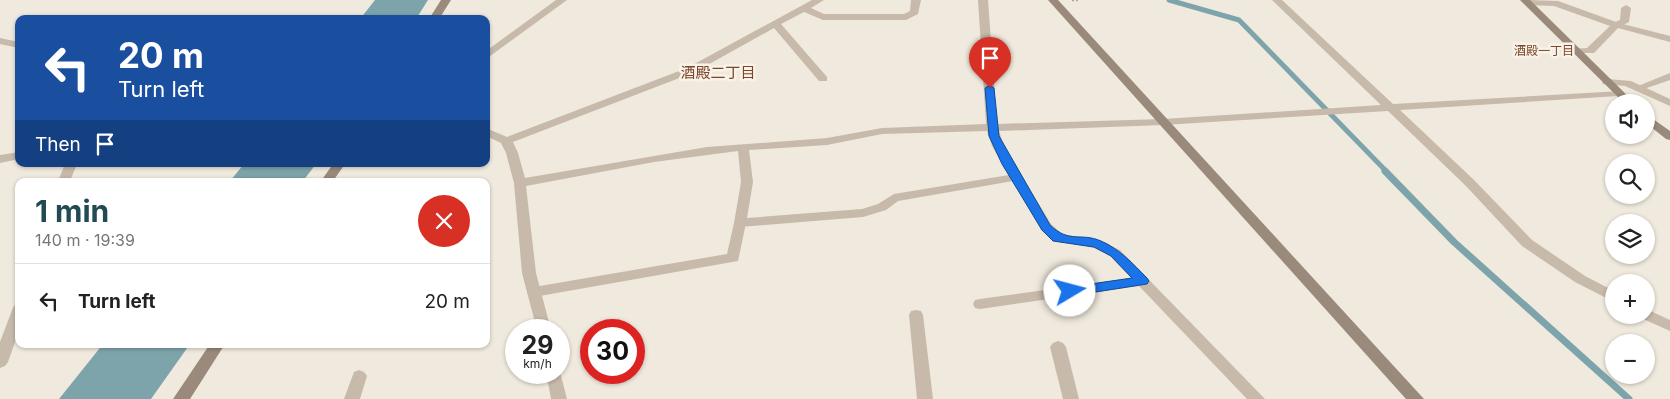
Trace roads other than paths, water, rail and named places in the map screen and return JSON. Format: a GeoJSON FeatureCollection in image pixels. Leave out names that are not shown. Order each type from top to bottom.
{"type":"FeatureCollection","features":[{"type":"Feature","properties":{"kind":"street"},"geometry":{"type":"LineString","coordinates":[[437,15],[446,0]]}},
{"type":"Feature","properties":{"kind":"street"},"geometry":{"type":"LineString","coordinates":[[490,53],[562,0]]}},
{"type":"Feature","properties":{"kind":"street"},"geometry":{"type":"LineString","coordinates":[[506,141],[691,70],[819,0]]}},
{"type":"Feature","properties":{"kind":"street"},"geometry":{"type":"LineString","coordinates":[[806,8],[823,17],[906,17],[915,12],[916,0]]}},
{"type":"Feature","properties":{"kind":"street"},"geometry":{"type":"LineString","coordinates":[[983,0],[992,128],[998,146],[1046,227],[1058,238],[1097,244],[1115,253],[1257,399]]}},
{"type":"Feature","properties":{"kind":"street"},"geometry":{"type":"LineString","coordinates":[[1053,0],[1416,399]]}},
{"type":"Feature","properties":{"kind":"street"},"geometry":{"type":"LineString","coordinates":[[1277,0],[1391,106],[1470,183],[1527,243],[1580,279],[1605,292]]}},
{"type":"Feature","properties":{"kind":"street"},"geometry":{"type":"LineString","coordinates":[[1527,1],[1618,93]]}},
{"type":"Feature","properties":{"kind":"street"},"geometry":{"type":"LineString","coordinates":[[1527,1],[1555,3],[1616,25],[1670,39]]}},
{"type":"Feature","properties":{"kind":"street"},"geometry":{"type":"LineString","coordinates":[[1576,51],[1590,51],[1616,25],[1624,22],[1626,8]]}},
{"type":"Feature","properties":{"kind":"street"},"geometry":{"type":"LineString","coordinates":[[776,24],[823,80]]}},
{"type":"Feature","properties":{"kind":"street"},"geometry":{"type":"LineString","coordinates":[[0,41],[15,44]]}},
{"type":"Feature","properties":{"kind":"street"},"geometry":{"type":"LineString","coordinates":[[1638,88],[1670,76]]}},
{"type":"Feature","properties":{"kind":"street"},"geometry":{"type":"LineString","coordinates":[[1607,82],[1627,83],[1670,103]]}},
{"type":"Feature","properties":{"kind":"street"},"geometry":{"type":"LineString","coordinates":[[520,183],[643,161],[742,147],[792,146],[846,140],[882,131],[1163,122],[1618,93]]}},
{"type":"Feature","properties":{"kind":"street"},"geometry":{"type":"LineString","coordinates":[[1655,124],[1670,137]]}},
{"type":"Feature","properties":{"kind":"street"},"geometry":{"type":"LineString","coordinates":[[490,133],[506,141],[520,183],[529,273],[541,319]]}},
{"type":"Feature","properties":{"kind":"street"},"geometry":{"type":"LineString","coordinates":[[534,292],[733,258],[747,182],[742,147]]}},
{"type":"Feature","properties":{"kind":"street"},"geometry":{"type":"LineString","coordinates":[[0,159],[15,156]]}},
{"type":"Feature","properties":{"kind":"street"},"geometry":{"type":"LineString","coordinates":[[329,178],[337,167]]}},
{"type":"Feature","properties":{"kind":"street"},"geometry":{"type":"LineString","coordinates":[[740,224],[862,213],[882,207],[894,198],[1016,177]]}},
{"type":"Feature","properties":{"kind":"street"},"geometry":{"type":"LineString","coordinates":[[980,304],[1142,281]]}},
{"type":"Feature","properties":{"kind":"street"},"geometry":{"type":"LineString","coordinates":[[916,315],[925,399]]}},
{"type":"Feature","properties":{"kind":"street"},"geometry":{"type":"LineString","coordinates":[[1655,318],[1670,326]]}},
{"type":"Feature","properties":{"kind":"street"},"geometry":{"type":"LineString","coordinates":[[0,362],[15,321]]}},
{"type":"Feature","properties":{"kind":"street"},"geometry":{"type":"LineString","coordinates":[[1058,347],[1071,399]]}},
{"type":"Feature","properties":{"kind":"street"},"geometry":{"type":"LineString","coordinates":[[181,399],[215,348]]}},
{"type":"Feature","properties":{"kind":"street"},"geometry":{"type":"LineString","coordinates":[[352,399],[359,376]]}},
{"type":"Feature","properties":{"kind":"street"},"geometry":{"type":"LineString","coordinates":[[556,384],[559,399]]}},
{"type":"Feature","properties":{"kind":"water"},"geometry":{"type":"Polygon","coordinates":[[[375,0],[428,0],[419,15],[363,15],[375,0]]]}},
{"type":"Feature","properties":{"kind":"water"},"geometry":{"type":"Polygon","coordinates":[[[242,167],[314,167],[305,178],[232,178],[242,167]]]}},
{"type":"Feature","properties":{"kind":"water"},"geometry":{"type":"Polygon","coordinates":[[[100,348],[187,348],[151,399],[59,399],[100,348]]]}},
{"type":"Feature","properties":{"kind":"waterway"},"geometry":{"type":"LineString","coordinates":[[1169,0],[1239,20],[1387,172]]}},
{"type":"Feature","properties":{"kind":"waterway"},"geometry":{"type":"LineString","coordinates":[[1385,171],[1454,242],[1629,399]]}},
{"type":"Feature","properties":{"kind":"district","name":"酒殿一丁目"},"geometry":{"type":"Point","coordinates":[1544,50]}},
{"type":"Feature","properties":{"kind":"district","name":"酒殿二丁目"},"geometry":{"type":"Point","coordinates":[718,72]}}]}
